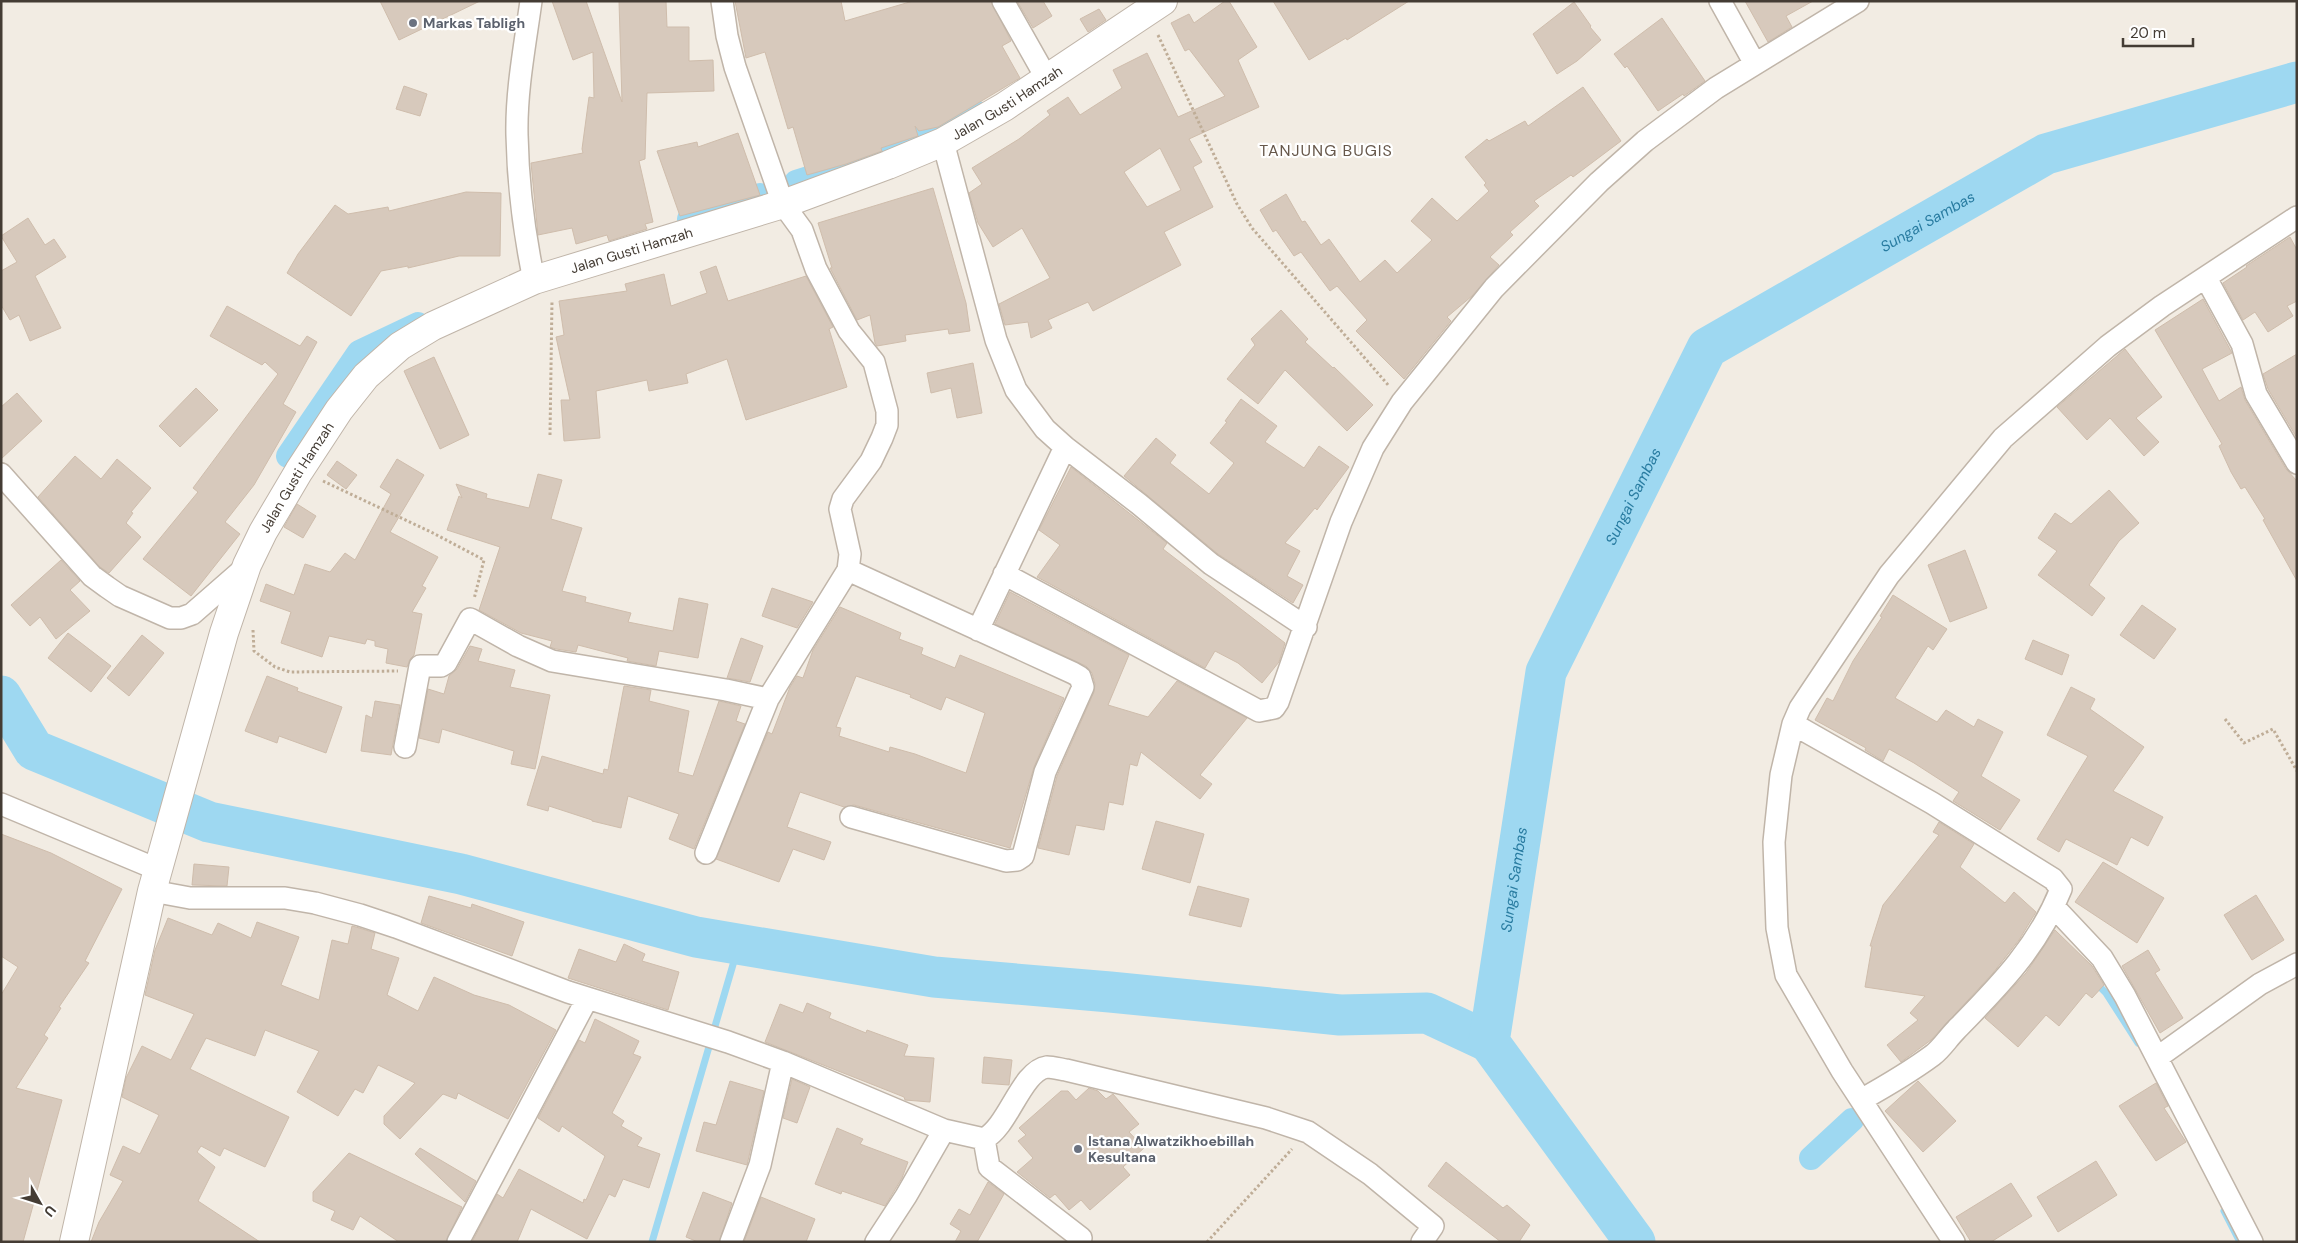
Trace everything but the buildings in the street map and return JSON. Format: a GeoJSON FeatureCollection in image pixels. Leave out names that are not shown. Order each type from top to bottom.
{"type":"FeatureCollection","features":[{"type":"Feature","properties":{"kind":"street"},"geometry":{"type":"LineString","coordinates":[[530,1],[519,98],[517,135],[525,236],[543,278]]}},
{"type":"Feature","properties":{"kind":"street"},"geometry":{"type":"LineString","coordinates":[[706,853],[768,699],[848,570],[850,554],[840,509],[843,500],[871,461],[887,425],[887,411],[874,362],[848,331],[816,269],[802,230],[783,204],[735,67],[727,36],[722,1]]}},
{"type":"Feature","properties":{"kind":"street"},"geometry":{"type":"LineString","coordinates":[[1003,1],[1047,79]]}},
{"type":"Feature","properties":{"kind":"street"},"geometry":{"type":"LineString","coordinates":[[1720,1],[1754,64]]}},
{"type":"Feature","properties":{"kind":"street"},"geometry":{"type":"LineString","coordinates":[[1004,574],[1259,711],[1268,711],[1278,702],[1306,627],[1341,522],[1373,448],[1402,402],[1494,288],[1599,182],[1645,141],[1754,64],[1858,1]]}},
{"type":"Feature","properties":{"kind":"street","name":"Jalan Gusti Hamzah"},"geometry":{"type":"LineString","coordinates":[[74,1242],[158,873],[211,686],[224,633],[247,565],[263,532],[299,471],[339,410],[361,383],[400,346],[433,326],[543,278],[783,204],[870,172],[943,142],[1004,107],[1155,7]]}},
{"type":"Feature","properties":{"kind":"street"},"geometry":{"type":"LineString","coordinates":[[943,142],[996,340],[1016,390],[1045,429],[1211,564],[1306,627]]}},
{"type":"Feature","properties":{"kind":"street"},"geometry":{"type":"LineString","coordinates":[[1954,1242],[1861,1100],[1786,976],[1780,950],[1774,842],[1781,775],[1793,724],[1800,708],[1884,581],[1992,450],[2108,346],[2162,306],[2297,217]]}},
{"type":"Feature","properties":{"kind":"street"},"geometry":{"type":"LineString","coordinates":[[2206,278],[2242,344],[2251,382],[2256,394],[2297,463]]}},
{"type":"Feature","properties":{"kind":"street"},"geometry":{"type":"LineString","coordinates":[[978,630],[1065,447]]}},
{"type":"Feature","properties":{"kind":"street"},"geometry":{"type":"LineString","coordinates":[[1,474],[92,576],[120,596],[170,618],[181,618],[192,614],[247,565]]}},
{"type":"Feature","properties":{"kind":"street"},"geometry":{"type":"LineString","coordinates":[[848,570],[1080,677],[1083,688],[1045,772],[1023,856],[1017,860],[1006,860],[851,817]]}},
{"type":"Feature","properties":{"kind":"street"},"geometry":{"type":"LineString","coordinates":[[405,747],[420,666],[441,666],[446,663],[470,619],[518,646],[552,661],[726,690],[768,699]]}},
{"type":"Feature","properties":{"kind":"street"},"geometry":{"type":"LineString","coordinates":[[1793,724],[1932,803],[2052,879],[2061,889],[2054,907],[2018,965],[1935,1053],[1906,1074],[1861,1100]]}},
{"type":"Feature","properties":{"kind":"street"},"geometry":{"type":"LineString","coordinates":[[1,804],[158,873],[190,898],[285,898],[315,903],[396,927],[494,966],[587,998],[728,1042],[783,1062],[944,1130],[984,1139],[996,1130],[1024,1087],[1037,1071],[1047,1067],[1266,1118],[1308,1132],[1370,1174],[1433,1226],[1424,1241]]}},
{"type":"Feature","properties":{"kind":"street"},"geometry":{"type":"LineString","coordinates":[[2054,907],[2102,958],[2158,1057],[2252,1242]]}},
{"type":"Feature","properties":{"kind":"street"},"geometry":{"type":"LineString","coordinates":[[2158,1057],[2260,984],[2297,964]]}},
{"type":"Feature","properties":{"kind":"street"},"geometry":{"type":"LineString","coordinates":[[458,1242],[587,998]]}},
{"type":"Feature","properties":{"kind":"street"},"geometry":{"type":"LineString","coordinates":[[731,1242],[760,1165],[783,1062]]}},
{"type":"Feature","properties":{"kind":"street"},"geometry":{"type":"LineString","coordinates":[[876,1242],[906,1196],[944,1130]]}},
{"type":"Feature","properties":{"kind":"street"},"geometry":{"type":"LineString","coordinates":[[984,1139],[989,1167],[1081,1238]]}},
{"type":"Feature","properties":{"kind":"path"},"geometry":{"type":"LineString","coordinates":[[1155,7],[1237,204],[1252,228],[1402,402]]}},
{"type":"Feature","properties":{"kind":"path"},"geometry":{"type":"LineString","coordinates":[[543,278],[550,435]]}},
{"type":"Feature","properties":{"kind":"path"},"geometry":{"type":"LineString","coordinates":[[299,471],[366,500],[484,560],[470,619]]}},
{"type":"Feature","properties":{"kind":"path"},"geometry":{"type":"LineString","coordinates":[[253,627],[254,651],[275,667],[290,672],[410,671],[420,666]]}},
{"type":"Feature","properties":{"kind":"path"},"geometry":{"type":"LineString","coordinates":[[2225,719],[2244,743],[2273,729],[2297,772]]}},
{"type":"Feature","properties":{"kind":"path"},"geometry":{"type":"LineString","coordinates":[[1207,1242],[1308,1132]]}},
{"type":"Feature","properties":{"kind":"waterway","name":"Sungai Sambas"},"geometry":{"type":"LineString","coordinates":[[1635,1242],[1489,1042],[1546,672],[1707,348],[2046,154],[2297,82]]}},
{"type":"Feature","properties":{"kind":"waterway"},"geometry":{"type":"LineString","coordinates":[[796,182],[837,169],[976,112]]}},
{"type":"Feature","properties":{"kind":"waterway"},"geometry":{"type":"LineString","coordinates":[[689,219],[760,195]]}},
{"type":"Feature","properties":{"kind":"waterway"},"geometry":{"type":"LineString","coordinates":[[288,456],[359,352],[418,324]]}},
{"type":"Feature","properties":{"kind":"waterway"},"geometry":{"type":"LineString","coordinates":[[1,696],[34,750],[209,822],[461,874],[696,937],[934,977],[1340,1015],[1427,1013],[1489,1042]]}},
{"type":"Feature","properties":{"kind":"waterway"},"geometry":{"type":"LineString","coordinates":[[652,1242],[739,944]]}},
{"type":"Feature","properties":{"kind":"waterway"},"geometry":{"type":"LineString","coordinates":[[2096,983],[2106,993],[2138,1043]]}},
{"type":"Feature","properties":{"kind":"waterway"},"geometry":{"type":"LineString","coordinates":[[1811,1158],[1852,1120]]}},
{"type":"Feature","properties":{"kind":"waterway"},"geometry":{"type":"LineString","coordinates":[[2224,1211],[2240,1242]]}},
{"type":"Feature","properties":{"kind":"place","name":"Markas Tabligh"},"geometry":{"type":"Point","coordinates":[413,23]}},
{"type":"Feature","properties":{"kind":"place","name":"Istana Alwatzikhoebillah Kesultana"},"geometry":{"type":"Point","coordinates":[1078,1149]}},
{"type":"Feature","properties":{"kind":"district","name":"TANJUNG BUGIS"},"geometry":{"type":"Point","coordinates":[1326,150]}}]}
